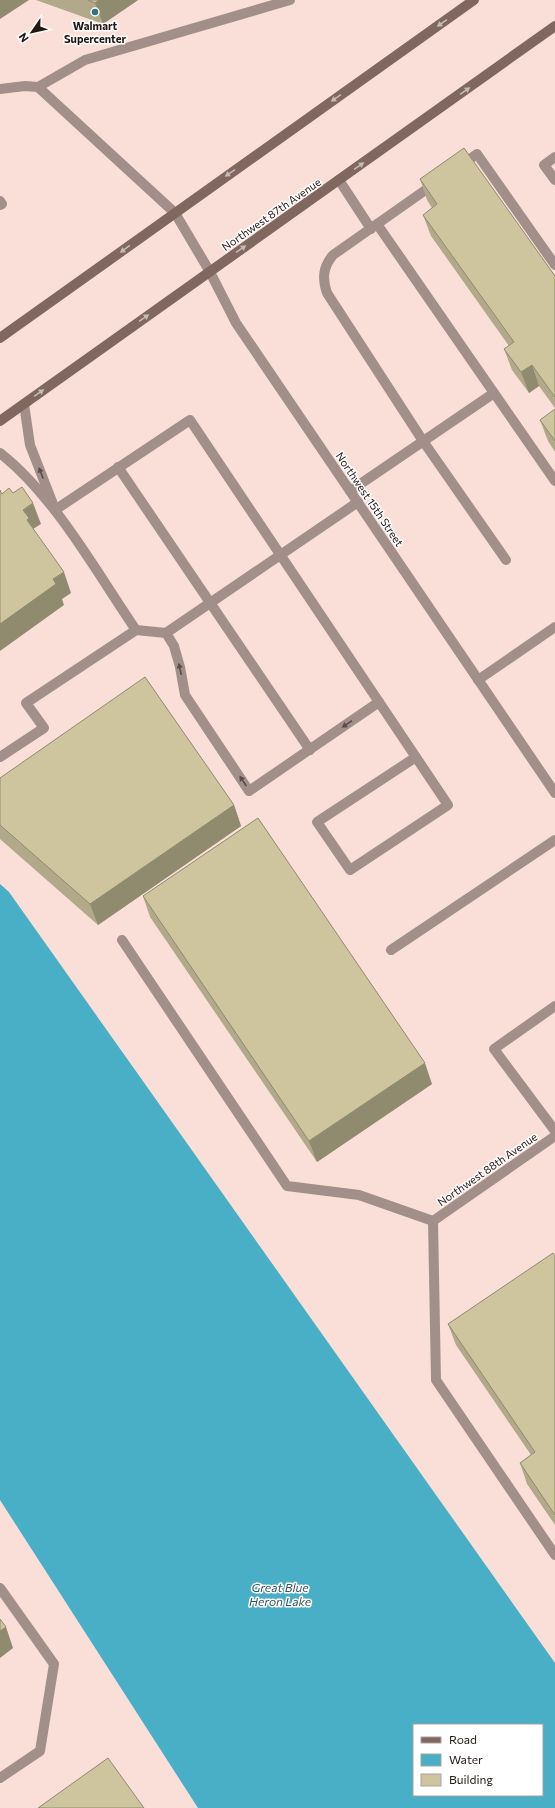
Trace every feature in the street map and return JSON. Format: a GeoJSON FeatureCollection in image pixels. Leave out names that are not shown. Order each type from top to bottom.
{"type":"FeatureCollection","features":[{"type":"Feature","properties":{"kind":"main road"},"geometry":{"type":"LineString","coordinates":[[0,338],[474,0]]}},
{"type":"Feature","properties":{"kind":"main road","name":"Northwest 87th Avenue"},"geometry":{"type":"LineString","coordinates":[[0,421],[555,26]]}},
{"type":"Feature","properties":{"kind":"street"},"geometry":{"type":"LineString","coordinates":[[0,89],[25,86],[38,87],[85,60],[290,0]]}},
{"type":"Feature","properties":{"kind":"street","name":"Northwest 15th Street"},"geometry":{"type":"LineString","coordinates":[[38,87],[174,213],[210,272],[236,323],[555,793]]}},
{"type":"Feature","properties":{"kind":"street"},"geometry":{"type":"LineString","coordinates":[[506,560],[423,441],[327,293],[323,283],[324,273],[327,263],[333,255],[477,154],[555,265]]}},
{"type":"Feature","properties":{"kind":"street"},"geometry":{"type":"LineString","coordinates":[[555,157],[544,165],[555,180]]}},
{"type":"Feature","properties":{"kind":"street"},"geometry":{"type":"LineString","coordinates":[[340,180],[494,393],[555,481]]}},
{"type":"Feature","properties":{"kind":"street"},"geometry":{"type":"LineString","coordinates":[[0,201],[2,204],[0,205]]}},
{"type":"Feature","properties":{"kind":"street"},"geometry":{"type":"LineString","coordinates":[[350,491],[494,393]]}},
{"type":"Feature","properties":{"kind":"street"},"geometry":{"type":"LineString","coordinates":[[24,404],[30,445],[55,510]]}},
{"type":"Feature","properties":{"kind":"street"},"geometry":{"type":"LineString","coordinates":[[55,510],[190,420],[280,555],[416,757],[448,805],[350,870],[317,822],[416,757]]}},
{"type":"Feature","properties":{"kind":"street"},"geometry":{"type":"LineString","coordinates":[[0,453],[11,461],[55,510],[136,630]]}},
{"type":"Feature","properties":{"kind":"street"},"geometry":{"type":"LineString","coordinates":[[118,467],[310,750]]}},
{"type":"Feature","properties":{"kind":"street"},"geometry":{"type":"LineString","coordinates":[[0,758],[44,728],[26,703],[136,630],[166,633],[358,502]]}},
{"type":"Feature","properties":{"kind":"street"},"geometry":{"type":"LineString","coordinates":[[478,680],[555,627]]}},
{"type":"Feature","properties":{"kind":"street"},"geometry":{"type":"LineString","coordinates":[[166,633],[174,646],[180,667],[185,695],[249,791],[379,702]]}},
{"type":"Feature","properties":{"kind":"street"},"geometry":{"type":"LineString","coordinates":[[391,950],[555,840]]}},
{"type":"Feature","properties":{"kind":"street"},"geometry":{"type":"LineString","coordinates":[[122,940],[287,1186],[360,1195],[434,1221],[436,1380],[555,1555]]}},
{"type":"Feature","properties":{"kind":"street"},"geometry":{"type":"LineString","coordinates":[[555,1006],[494,1049],[555,1132]]}},
{"type":"Feature","properties":{"kind":"street","name":"Northwest 88th Avenue"},"geometry":{"type":"LineString","coordinates":[[434,1221],[555,1136]]}},
{"type":"Feature","properties":{"kind":"street"},"geometry":{"type":"LineString","coordinates":[[0,1588],[54,1664],[40,1751],[0,1778]]}},
{"type":"Feature","properties":{"kind":"water","name":"Great Blue Heron Lake"},"geometry":{"type":"Polygon","coordinates":[[[0,884],[9,892],[555,1663],[555,1808],[198,1808],[0,1500],[0,884]]]}},
{"type":"Feature","properties":{"kind":"building"},"geometry":{"type":"Polygon","coordinates":[[[88,0],[99,0],[95,3],[88,0]]]}},
{"type":"Feature","properties":{"kind":"building"},"geometry":{"type":"Polygon","coordinates":[[[464,148],[555,276],[555,397],[532,365],[521,372],[504,349],[514,342],[423,215],[437,204],[420,179],[464,148]]]}},
{"type":"Feature","properties":{"kind":"building"},"geometry":{"type":"Polygon","coordinates":[[[555,409],[555,441],[540,420],[555,409]]]}},
{"type":"Feature","properties":{"kind":"building"},"geometry":{"type":"Polygon","coordinates":[[[22,487],[33,503],[23,510],[29,518],[27,520],[64,572],[53,579],[56,584],[0,624],[0,490],[2,494],[9,488],[13,493],[22,487]]]}},
{"type":"Feature","properties":{"kind":"building"},"geometry":{"type":"Polygon","coordinates":[[[145,677],[234,805],[90,904],[0,825],[0,778],[145,677]]]}},
{"type":"Feature","properties":{"kind":"building"},"geometry":{"type":"Polygon","coordinates":[[[258,818],[425,1063],[309,1141],[143,896],[258,818]]]}},
{"type":"Feature","properties":{"kind":"building"},"geometry":{"type":"Polygon","coordinates":[[[553,1253],[555,1256],[555,1515],[520,1463],[535,1452],[448,1324],[553,1253]]]}},
{"type":"Feature","properties":{"kind":"building"},"geometry":{"type":"Polygon","coordinates":[[[0,1619],[6,1627],[0,1631],[0,1619]]]}},
{"type":"Feature","properties":{"kind":"building"},"geometry":{"type":"Polygon","coordinates":[[[108,1758],[144,1808],[38,1808],[108,1758]]]}},
{"type":"Feature","properties":{"kind":"place","name":"Walmart Supercenter"},"geometry":{"type":"Point","coordinates":[95,12]}}]}
